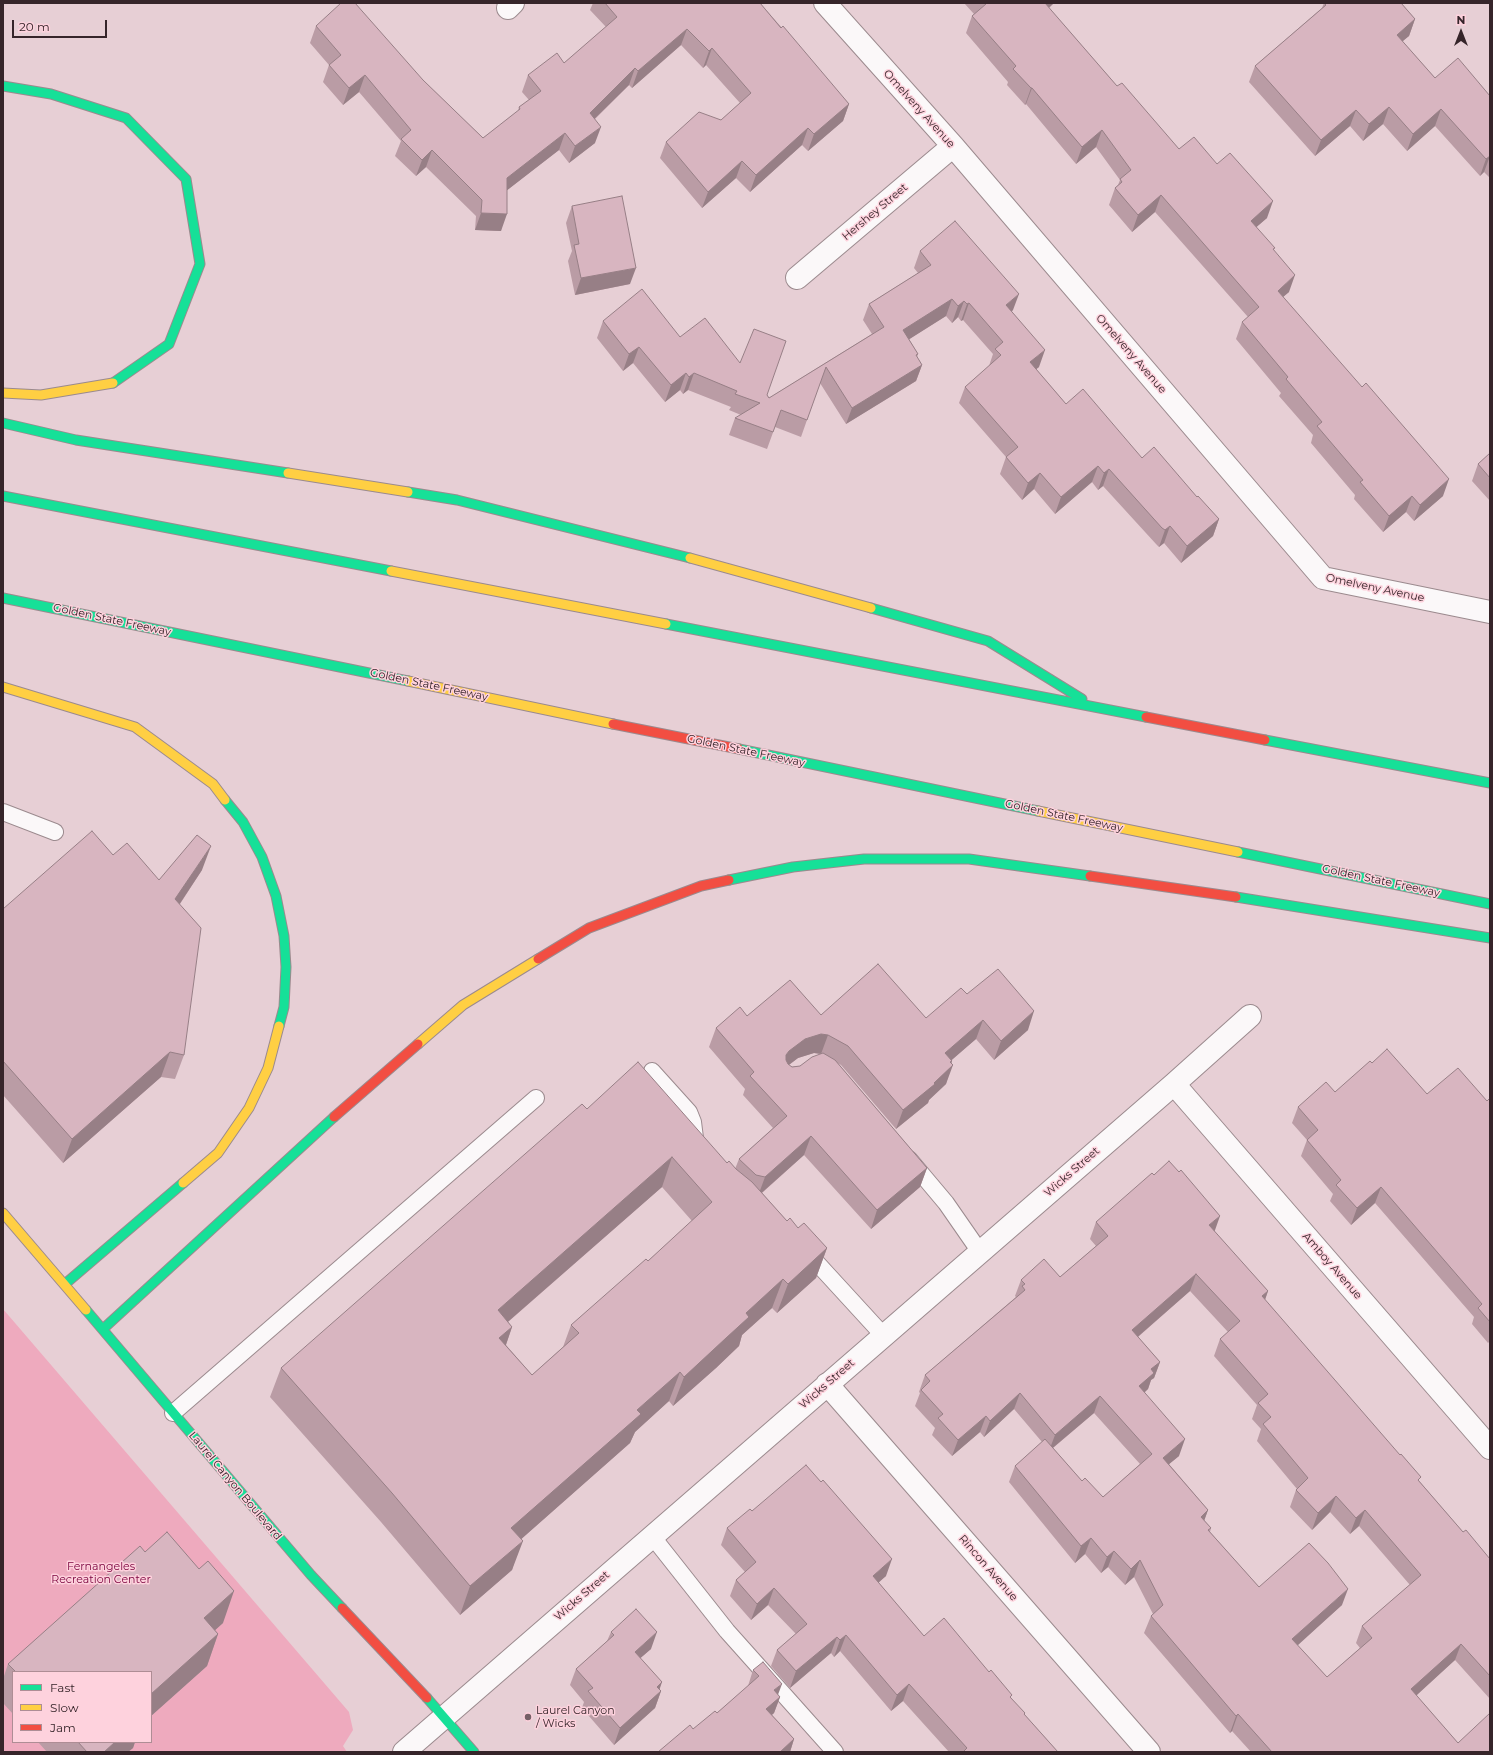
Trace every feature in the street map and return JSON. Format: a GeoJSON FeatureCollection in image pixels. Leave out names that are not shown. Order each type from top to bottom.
{"type":"FeatureCollection","features":[{"type":"Feature","properties":{"kind":"main road"},"geometry":{"type":"LineString","coordinates":[[3,86],[51,94],[126,118],[186,179],[200,264],[169,344],[112,383],[41,395],[3,393]]}},
{"type":"Feature","properties":{"kind":"main road"},"geometry":{"type":"LineString","coordinates":[[3,423],[76,440],[457,500],[655,548],[988,641],[1094,706]]}},
{"type":"Feature","properties":{"kind":"main road"},"geometry":{"type":"LineString","coordinates":[[3,496],[1490,783]]}},
{"type":"Feature","properties":{"kind":"main road","name":"Golden State Freeway"},"geometry":{"type":"LineString","coordinates":[[3,598],[1490,904]]}},
{"type":"Feature","properties":{"kind":"main road"},"geometry":{"type":"LineString","coordinates":[[3,688],[135,727],[213,784],[243,822],[262,857],[276,896],[284,936],[286,967],[284,1006],[268,1068],[249,1108],[218,1153],[65,1284]]}},
{"type":"Feature","properties":{"kind":"main road"},"geometry":{"type":"LineString","coordinates":[[103,1329],[354,1100],[462,1005],[589,928],[701,886],[793,867],[864,859],[969,859],[1304,907],[1490,938]]}},
{"type":"Feature","properties":{"kind":"main road","name":"Laurel Canyon Boulevard"},"geometry":{"type":"LineString","coordinates":[[3,1213],[65,1284],[311,1575],[444,1716],[474,1752]]}},
{"type":"Feature","properties":{"kind":"street","name":"Omelveny Avenue"},"geometry":{"type":"LineString","coordinates":[[825,3],[953,146],[1323,578],[1490,612]]}},
{"type":"Feature","properties":{"kind":"street","name":"Hershey Street"},"geometry":{"type":"LineString","coordinates":[[797,278],[953,146]]}},
{"type":"Feature","properties":{"kind":"street","name":"Wicks Street"},"geometry":{"type":"LineString","coordinates":[[404,1752],[1174,1084],[1250,1016]]}},
{"type":"Feature","properties":{"kind":"street","name":"Amboy Avenue"},"geometry":{"type":"LineString","coordinates":[[1174,1084],[1490,1448]]}},
{"type":"Feature","properties":{"kind":"street","name":"Rincon Avenue"},"geometry":{"type":"LineString","coordinates":[[827,1384],[1149,1752]]}},
{"type":"Feature","properties":{"kind":"lane"},"geometry":{"type":"LineString","coordinates":[[3,812],[55,832]]}},
{"type":"Feature","properties":{"kind":"lane"},"geometry":{"type":"LineString","coordinates":[[652,1071],[689,1112],[693,1122],[696,1145],[703,1158]]}},
{"type":"Feature","properties":{"kind":"lane"},"geometry":{"type":"LineString","coordinates":[[173,1413],[536,1098]]}},
{"type":"Feature","properties":{"kind":"lane"},"geometry":{"type":"LineString","coordinates":[[900,1149],[946,1204],[980,1252]]}},
{"type":"Feature","properties":{"kind":"lane"},"geometry":{"type":"LineString","coordinates":[[794,1238],[883,1335]]}},
{"type":"Feature","properties":{"kind":"lane"},"geometry":{"type":"LineString","coordinates":[[652,1536],[727,1631],[834,1752]]}},
{"type":"Feature","properties":{"kind":"green space","name":"Fernangeles Recreation Center"},"geometry":{"type":"Polygon","coordinates":[[[3,1309],[349,1712],[353,1730],[343,1746],[347,1752],[3,1752],[3,1309]]]}},
{"type":"Feature","properties":{"kind":"building"},"geometry":{"type":"Polygon","coordinates":[[[341,3],[355,3],[423,80],[483,138],[520,109],[519,107],[541,91],[528,75],[557,53],[564,63],[617,17],[605,3],[760,3],[781,28],[783,26],[849,104],[814,134],[808,128],[756,175],[742,161],[708,192],[666,142],[699,112],[721,120],[751,93],[712,48],[709,51],[687,29],[638,71],[635,68],[590,113],[601,127],[575,146],[565,133],[507,178],[507,214],[481,213],[482,200],[432,150],[422,160],[401,139],[411,130],[365,75],[349,88],[329,65],[341,55],[316,26],[341,3]]]}},
{"type":"Feature","properties":{"kind":"building"},"geometry":{"type":"Polygon","coordinates":[[[985,3],[1045,3],[1117,86],[1122,83],[1179,149],[1194,137],[1217,164],[1230,153],[1273,201],[1251,221],[1275,248],[1273,249],[1295,275],[1278,291],[1362,387],[1366,383],[1449,479],[1420,505],[1412,496],[1389,516],[1360,482],[1363,480],[1317,426],[1322,422],[1286,379],[1288,377],[1242,322],[1259,307],[1161,195],[1138,215],[1115,188],[1122,182],[1120,179],[1131,170],[1102,130],[1082,147],[1032,88],[1013,69],[1016,66],[972,16],[986,4],[985,3]]]}},
{"type":"Feature","properties":{"kind":"building"},"geometry":{"type":"Polygon","coordinates":[[[1324,3],[1401,3],[1415,19],[1397,35],[1435,78],[1458,58],[1490,96],[1490,156],[1486,159],[1441,109],[1413,134],[1389,107],[1369,124],[1356,110],[1321,140],[1255,66],[1326,5],[1324,3]]]}},
{"type":"Feature","properties":{"kind":"building"},"geometry":{"type":"Polygon","coordinates":[[[622,196],[636,268],[581,278],[574,245],[579,244],[572,206],[622,196]]]}},
{"type":"Feature","properties":{"kind":"building"},"geometry":{"type":"Polygon","coordinates":[[[955,221],[1019,294],[1006,305],[1045,350],[1030,362],[1066,404],[1083,389],[1142,458],[1154,447],[1197,497],[1198,496],[1219,519],[1187,546],[1170,526],[1165,530],[1162,528],[1109,469],[1104,473],[1098,466],[1061,497],[1040,473],[1028,483],[1006,457],[1018,447],[965,387],[1001,355],[995,349],[1003,342],[969,303],[967,304],[964,301],[958,306],[952,299],[903,330],[918,354],[916,355],[922,365],[852,408],[826,367],[807,420],[781,410],[773,432],[735,418],[760,403],[735,394],[737,391],[694,373],[689,377],[686,373],[671,385],[639,347],[629,354],[603,321],[642,289],[680,337],[705,318],[740,363],[754,329],[786,341],[767,395],[769,398],[884,327],[869,304],[931,265],[920,251],[955,221]]]}},
{"type":"Feature","properties":{"kind":"building"},"geometry":{"type":"Polygon","coordinates":[[[1490,453],[1490,478],[1478,464],[1490,453]]]}},
{"type":"Feature","properties":{"kind":"building"},"geometry":{"type":"Polygon","coordinates":[[[92,831],[113,855],[127,843],[159,880],[197,835],[211,846],[175,899],[201,928],[184,1055],[170,1052],[72,1139],[3,1061],[3,909],[92,831]]]}},
{"type":"Feature","properties":{"kind":"building"},"geometry":{"type":"Polygon","coordinates":[[[878,964],[926,1018],[961,988],[967,994],[998,969],[1034,1011],[1001,1041],[983,1020],[945,1053],[952,1061],[950,1062],[953,1065],[934,1083],[935,1084],[903,1110],[848,1046],[828,1035],[821,1034],[805,1039],[789,1051],[786,1055],[786,1060],[792,1067],[800,1066],[812,1057],[823,1053],[835,1060],[927,1168],[877,1210],[811,1136],[765,1177],[756,1175],[739,1159],[787,1116],[750,1076],[754,1072],[716,1028],[740,1007],[747,1016],[790,980],[821,1015],[878,964]]]}},
{"type":"Feature","properties":{"kind":"building"},"geometry":{"type":"Polygon","coordinates":[[[1387,1049],[1427,1094],[1458,1068],[1487,1101],[1490,1098],[1490,1322],[1478,1308],[1482,1304],[1381,1187],[1357,1208],[1336,1185],[1341,1180],[1307,1140],[1318,1130],[1298,1107],[1326,1082],[1335,1092],[1370,1061],[1372,1063],[1387,1049]]]}},
{"type":"Feature","properties":{"kind":"building"},"geometry":{"type":"Polygon","coordinates":[[[638,1062],[727,1163],[729,1161],[752,1182],[787,1221],[790,1218],[798,1228],[804,1223],[827,1248],[788,1284],[783,1279],[746,1313],[749,1317],[684,1377],[680,1372],[637,1410],[641,1414],[511,1528],[523,1541],[470,1586],[392,1493],[281,1368],[582,1104],[587,1109],[638,1062]],[[672,1157],[498,1310],[512,1327],[499,1338],[532,1375],[579,1333],[571,1325],[646,1259],[648,1261],[712,1202],[672,1157]]]}},
{"type":"Feature","properties":{"kind":"building"},"geometry":{"type":"Polygon","coordinates":[[[1169,1161],[1179,1172],[1181,1170],[1220,1216],[1209,1225],[1268,1291],[1262,1296],[1400,1455],[1401,1454],[1421,1477],[1418,1480],[1463,1532],[1466,1530],[1490,1559],[1490,1676],[1461,1644],[1411,1689],[1458,1743],[1490,1713],[1490,1752],[1272,1752],[1238,1714],[1236,1716],[1151,1616],[1163,1605],[1140,1560],[1131,1569],[1114,1551],[1107,1557],[1091,1538],[1081,1546],[1015,1466],[1045,1439],[1082,1481],[1085,1478],[1103,1497],[1152,1454],[1100,1396],[1055,1435],[1020,1393],[990,1421],[986,1416],[958,1440],[938,1418],[943,1414],[921,1390],[930,1381],[925,1375],[1025,1290],[1022,1286],[1025,1284],[1021,1280],[1044,1259],[1060,1277],[1108,1236],[1096,1222],[1152,1173],[1154,1175],[1169,1161]],[[1196,1274],[1132,1330],[1160,1362],[1151,1369],[1154,1373],[1139,1386],[1185,1439],[1163,1458],[1208,1510],[1201,1517],[1211,1528],[1208,1530],[1259,1587],[1309,1543],[1328,1563],[1348,1589],[1292,1639],[1327,1677],[1372,1638],[1362,1626],[1421,1575],[1365,1510],[1356,1518],[1336,1496],[1318,1513],[1296,1490],[1308,1478],[1263,1424],[1271,1417],[1258,1403],[1268,1394],[1220,1339],[1240,1321],[1196,1274]]]}},
{"type":"Feature","properties":{"kind":"building"},"geometry":{"type":"Polygon","coordinates":[[[806,1465],[821,1482],[823,1480],[892,1559],[873,1576],[924,1636],[944,1618],[989,1672],[991,1670],[1012,1695],[1010,1697],[1058,1752],[963,1752],[967,1748],[909,1684],[897,1695],[846,1635],[840,1640],[837,1637],[796,1671],[777,1650],[807,1624],[774,1588],[757,1604],[736,1580],[756,1562],[727,1528],[750,1509],[752,1511],[806,1465]]]}},
{"type":"Feature","properties":{"kind":"building"},"geometry":{"type":"Polygon","coordinates":[[[167,1532],[199,1569],[208,1561],[234,1591],[204,1618],[218,1634],[152,1693],[152,1671],[15,1671],[8,1664],[140,1546],[145,1552],[167,1532]]]}},
{"type":"Feature","properties":{"kind":"building"},"geometry":{"type":"Polygon","coordinates":[[[636,1609],[657,1632],[635,1652],[662,1682],[657,1687],[661,1691],[620,1728],[588,1691],[593,1688],[576,1669],[614,1635],[611,1632],[636,1609]]]}},
{"type":"Feature","properties":{"kind":"building"},"geometry":{"type":"Polygon","coordinates":[[[763,1662],[782,1684],[774,1690],[780,1697],[766,1709],[794,1739],[780,1752],[658,1752],[690,1725],[693,1729],[715,1711],[717,1713],[759,1676],[753,1670],[763,1662]]]}},
{"type":"Feature","properties":{"kind":"building"},"geometry":{"type":"Polygon","coordinates":[[[79,1743],[114,1743],[104,1752],[87,1752],[79,1743]]]}},
{"type":"Feature","properties":{"kind":"traffic: fast"},"geometry":{"type":"LineString","coordinates":[[3,86],[51,94],[126,118],[186,179],[200,264],[169,344],[113,383]]}},
{"type":"Feature","properties":{"kind":"traffic: fast"},"geometry":{"type":"LineString","coordinates":[[3,423],[76,440],[288,473]]}},
{"type":"Feature","properties":{"kind":"traffic: fast"},"geometry":{"type":"LineString","coordinates":[[408,492],[457,500],[690,558]]}},
{"type":"Feature","properties":{"kind":"traffic: fast"},"geometry":{"type":"LineString","coordinates":[[3,496],[391,571]]}},
{"type":"Feature","properties":{"kind":"traffic: fast"},"geometry":{"type":"LineString","coordinates":[[3,598],[408,681]]}},
{"type":"Feature","properties":{"kind":"traffic: fast"},"geometry":{"type":"LineString","coordinates":[[871,608],[988,641],[1082,699]]}},
{"type":"Feature","properties":{"kind":"traffic: fast"},"geometry":{"type":"LineString","coordinates":[[666,624],[1146,717]]}},
{"type":"Feature","properties":{"kind":"traffic: fast"},"geometry":{"type":"LineString","coordinates":[[1265,740],[1490,783]]}},
{"type":"Feature","properties":{"kind":"traffic: fast"},"geometry":{"type":"LineString","coordinates":[[739,749],[1038,811]]}},
{"type":"Feature","properties":{"kind":"traffic: fast"},"geometry":{"type":"LineString","coordinates":[[225,800],[243,822],[262,857],[276,896],[284,936],[286,967],[284,1007],[279,1026]]}},
{"type":"Feature","properties":{"kind":"traffic: fast"},"geometry":{"type":"LineString","coordinates":[[1238,852],[1490,904]]}},
{"type":"Feature","properties":{"kind":"traffic: fast"},"geometry":{"type":"LineString","coordinates":[[729,880],[793,867],[864,859],[969,859],[1090,876]]}},
{"type":"Feature","properties":{"kind":"traffic: fast"},"geometry":{"type":"LineString","coordinates":[[1236,897],[1490,938]]}},
{"type":"Feature","properties":{"kind":"traffic: fast"},"geometry":{"type":"LineString","coordinates":[[103,1329],[334,1117]]}},
{"type":"Feature","properties":{"kind":"traffic: fast"},"geometry":{"type":"LineString","coordinates":[[65,1284],[183,1183]]}},
{"type":"Feature","properties":{"kind":"traffic: fast"},"geometry":{"type":"LineString","coordinates":[[86,1310],[311,1575],[342,1608]]}},
{"type":"Feature","properties":{"kind":"traffic: fast"},"geometry":{"type":"LineString","coordinates":[[427,1698],[474,1752]]}},
{"type":"Feature","properties":{"kind":"traffic: slow"},"geometry":{"type":"LineString","coordinates":[[3,393],[41,395],[113,383]]}},
{"type":"Feature","properties":{"kind":"traffic: slow"},"geometry":{"type":"LineString","coordinates":[[288,473],[408,492]]}},
{"type":"Feature","properties":{"kind":"traffic: slow"},"geometry":{"type":"LineString","coordinates":[[690,558],[871,608]]}},
{"type":"Feature","properties":{"kind":"traffic: slow"},"geometry":{"type":"LineString","coordinates":[[391,571],[666,624]]}},
{"type":"Feature","properties":{"kind":"traffic: slow"},"geometry":{"type":"LineString","coordinates":[[408,681],[613,724]]}},
{"type":"Feature","properties":{"kind":"traffic: slow"},"geometry":{"type":"LineString","coordinates":[[3,687],[135,727],[213,784],[225,800]]}},
{"type":"Feature","properties":{"kind":"traffic: slow"},"geometry":{"type":"LineString","coordinates":[[1038,811],[1238,852]]}},
{"type":"Feature","properties":{"kind":"traffic: slow"},"geometry":{"type":"LineString","coordinates":[[418,1044],[463,1005],[538,959]]}},
{"type":"Feature","properties":{"kind":"traffic: slow"},"geometry":{"type":"LineString","coordinates":[[183,1183],[218,1153],[249,1108],[268,1068],[279,1026]]}},
{"type":"Feature","properties":{"kind":"traffic: slow"},"geometry":{"type":"LineString","coordinates":[[3,1213],[86,1310]]}},
{"type":"Feature","properties":{"kind":"traffic: jam"},"geometry":{"type":"LineString","coordinates":[[1146,717],[1265,740]]}},
{"type":"Feature","properties":{"kind":"traffic: jam"},"geometry":{"type":"LineString","coordinates":[[613,724],[739,749]]}},
{"type":"Feature","properties":{"kind":"traffic: jam"},"geometry":{"type":"LineString","coordinates":[[1090,876],[1236,897]]}},
{"type":"Feature","properties":{"kind":"traffic: jam"},"geometry":{"type":"LineString","coordinates":[[538,959],[589,928],[701,886],[729,880]]}},
{"type":"Feature","properties":{"kind":"traffic: jam"},"geometry":{"type":"LineString","coordinates":[[334,1117],[418,1044]]}},
{"type":"Feature","properties":{"kind":"traffic: jam"},"geometry":{"type":"LineString","coordinates":[[342,1608],[427,1698]]}},
{"type":"Feature","properties":{"kind":"place","name":"Laurel Canyon / Wicks"},"geometry":{"type":"Point","coordinates":[528,1717]}}]}
